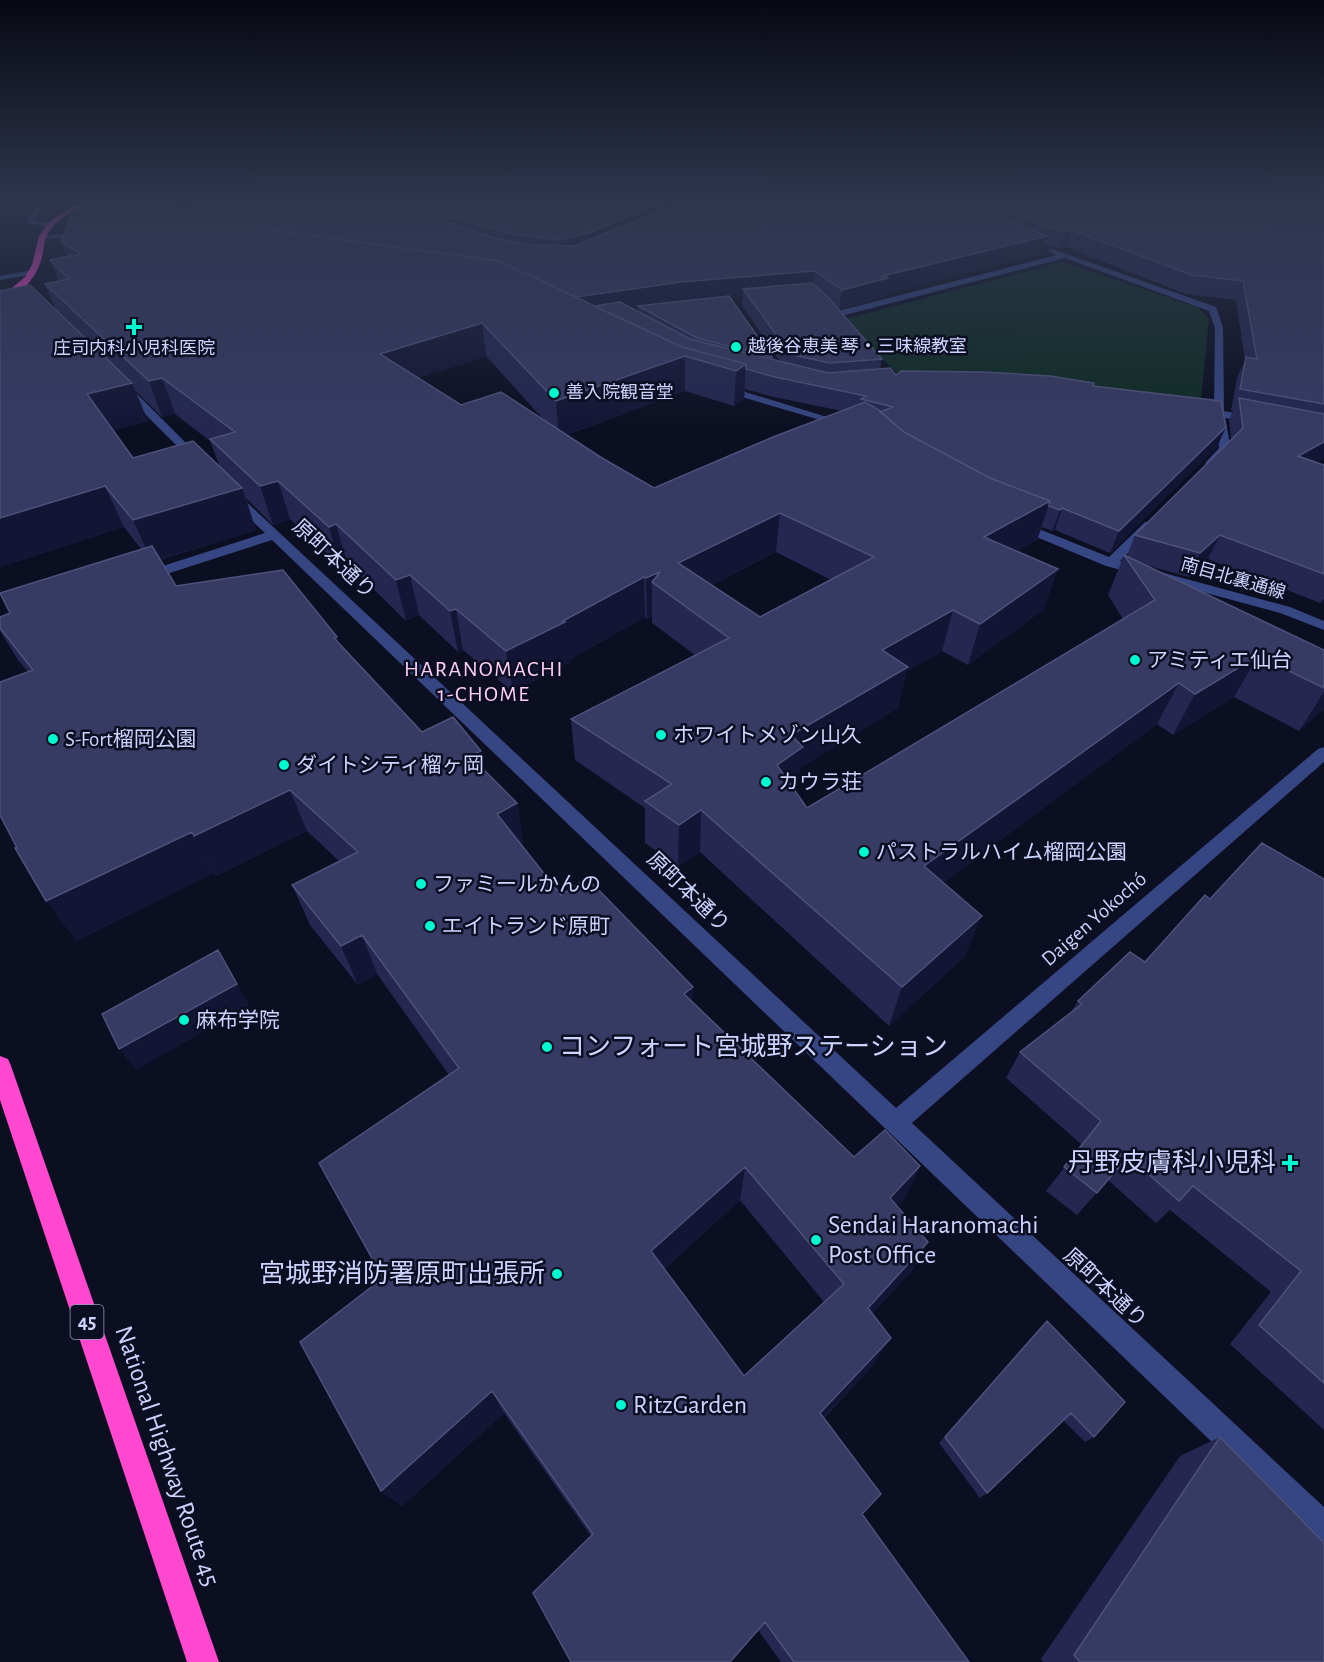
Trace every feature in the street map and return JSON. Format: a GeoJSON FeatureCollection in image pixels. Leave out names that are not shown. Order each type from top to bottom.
{"type":"FeatureCollection","features":[{"type":"Feature","properties":{"kind":"highway"},"geometry":{"type":"LineString","coordinates":[[0,302],[32,284],[34,277]]}},
{"type":"Feature","properties":{"kind":"highway","name":"National Highway Route 45"},"geometry":{"type":"LineString","coordinates":[[0,1066],[203,1662]]}},
{"type":"Feature","properties":{"kind":"street"},"geometry":{"type":"LineString","coordinates":[[850,334],[836,318],[833,310],[976,277]]}},
{"type":"Feature","properties":{"kind":"street"},"geometry":{"type":"LineString","coordinates":[[1122,277],[1213,309],[1219,328],[1219,412],[1225,449],[1206,468]]}},
{"type":"Feature","properties":{"kind":"street"},"geometry":{"type":"LineString","coordinates":[[0,278],[32,284]]}},
{"type":"Feature","properties":{"kind":"street","name":"原町本通り"},"geometry":{"type":"LineString","coordinates":[[106,370],[273,535],[479,726],[1324,1528]]}},
{"type":"Feature","properties":{"kind":"street"},"geometry":{"type":"LineString","coordinates":[[716,386],[846,423],[862,433]]}},
{"type":"Feature","properties":{"kind":"street"},"geometry":{"type":"LineString","coordinates":[[1185,409],[1219,412],[1266,422]]}},
{"type":"Feature","properties":{"kind":"street"},"geometry":{"type":"LineString","coordinates":[[1111,563],[1158,515]]}},
{"type":"Feature","properties":{"kind":"street","name":"南目北裏通線"},"geometry":{"type":"LineString","coordinates":[[1005,519],[1111,563],[1285,610],[1324,626]]}},
{"type":"Feature","properties":{"kind":"street"},"geometry":{"type":"LineString","coordinates":[[133,580],[273,535]]}},
{"type":"Feature","properties":{"kind":"street","name":"Daigen Yokochó"},"geometry":{"type":"LineString","coordinates":[[895,1123],[1324,753]]}},
{"type":"Feature","properties":{"kind":"green space"},"geometry":{"type":"Polygon","coordinates":[[[1008,277],[1106,277],[1199,308],[1209,319],[1201,399],[899,375],[842,320],[1008,277]]]}},
{"type":"Feature","properties":{"kind":"building"},"geometry":{"type":"Polygon","coordinates":[[[67,277],[532,277],[682,347],[746,364],[736,371],[685,356],[556,401],[482,323],[380,354],[461,405],[501,392],[602,458],[654,488],[773,437],[865,402],[879,410],[904,432],[990,478],[1050,501],[984,537],[1058,569],[980,624],[953,610],[882,650],[908,667],[791,735],[803,747],[777,765],[807,808],[1155,600],[1124,555],[1324,650],[1324,688],[1258,656],[1195,694],[1179,683],[924,866],[982,916],[902,987],[701,810],[679,825],[645,801],[672,784],[571,719],[729,638],[652,582],[660,572],[644,577],[563,621],[565,622],[506,651],[456,609],[450,611],[410,575],[396,580],[336,524],[329,527],[278,481],[260,486],[210,439],[235,432],[162,378],[149,381],[45,284],[69,279],[67,277]],[[780,513],[678,563],[760,617],[874,557],[780,513]]]}},
{"type":"Feature","properties":{"kind":"building"},"geometry":{"type":"Polygon","coordinates":[[[532,277],[747,277],[681,282],[576,297],[532,277]]]}},
{"type":"Feature","properties":{"kind":"building"},"geometry":{"type":"Polygon","coordinates":[[[823,277],[888,278],[842,290],[823,277]]]}},
{"type":"Feature","properties":{"kind":"building"},"geometry":{"type":"Polygon","coordinates":[[[1205,277],[1324,277],[1324,404],[1240,389],[1246,357],[1257,359],[1243,281],[1205,277]]]}},
{"type":"Feature","properties":{"kind":"building"},"geometry":{"type":"Polygon","coordinates":[[[812,283],[827,296],[882,359],[829,363],[790,354],[743,289],[812,283]]]}},
{"type":"Feature","properties":{"kind":"building"},"geometry":{"type":"Polygon","coordinates":[[[30,285],[132,383],[87,394],[133,458],[193,441],[242,488],[133,520],[105,486],[0,518],[0,291],[30,285]]]}},
{"type":"Feature","properties":{"kind":"building"},"geometry":{"type":"Polygon","coordinates":[[[729,296],[772,357],[697,338],[638,306],[729,296]]]}},
{"type":"Feature","properties":{"kind":"building"},"geometry":{"type":"Polygon","coordinates":[[[620,302],[690,339],[828,373],[890,368],[896,375],[901,371],[985,372],[1050,376],[1094,383],[1093,386],[1221,401],[1226,427],[1119,531],[1062,508],[1060,510],[1049,506],[1050,501],[990,478],[904,432],[880,412],[893,407],[861,399],[866,396],[746,369],[746,364],[682,347],[594,306],[620,302]]]}},
{"type":"Feature","properties":{"kind":"building"},"geometry":{"type":"Polygon","coordinates":[[[1239,398],[1324,414],[1324,442],[1298,456],[1324,465],[1324,574],[1220,535],[1200,553],[1135,535],[1243,428],[1239,398]]]}},
{"type":"Feature","properties":{"kind":"building"},"geometry":{"type":"Polygon","coordinates":[[[152,546],[176,586],[283,570],[337,637],[334,638],[422,732],[453,717],[481,751],[470,756],[517,803],[497,814],[561,895],[587,878],[693,987],[684,994],[854,1157],[885,1130],[920,1166],[890,1198],[928,1242],[868,1308],[891,1338],[820,1413],[881,1494],[862,1514],[969,1662],[794,1662],[765,1622],[730,1662],[571,1662],[533,1593],[593,1534],[492,1391],[381,1491],[300,1342],[383,1278],[319,1163],[459,1068],[362,935],[341,946],[292,885],[358,852],[290,790],[194,836],[192,832],[46,901],[15,848],[17,848],[0,815],[0,682],[33,670],[0,628],[0,617],[10,613],[0,593],[152,546]],[[745,1167],[651,1251],[744,1376],[844,1284],[745,1167]]]}},
{"type":"Feature","properties":{"kind":"building"},"geometry":{"type":"Polygon","coordinates":[[[1262,843],[1324,879],[1324,1383],[1259,1325],[1301,1271],[1193,1186],[1179,1201],[1128,1156],[1097,1193],[1064,1167],[1101,1121],[1020,1052],[1082,1004],[1078,1001],[1130,952],[1145,962],[1205,895],[1210,899],[1262,843]]]}},
{"type":"Feature","properties":{"kind":"building"},"geometry":{"type":"Polygon","coordinates":[[[218,950],[237,984],[119,1049],[102,1014],[218,950]]]}},
{"type":"Feature","properties":{"kind":"building"},"geometry":{"type":"Polygon","coordinates":[[[1047,1321],[1125,1402],[1094,1437],[1071,1413],[987,1493],[945,1437],[1047,1321]]]}},
{"type":"Feature","properties":{"kind":"building"},"geometry":{"type":"Polygon","coordinates":[[[1220,1437],[1324,1543],[1324,1662],[1080,1662],[1074,1655],[1220,1437]]]}},
{"type":"Feature","properties":{"kind":"place","name":"庄司内科小児科医院"},"geometry":{"type":"Point","coordinates":[134,327]}},
{"type":"Feature","properties":{"kind":"place","name":"越後谷恵美 琴・三味線教室"},"geometry":{"type":"Point","coordinates":[736,347]}},
{"type":"Feature","properties":{"kind":"place","name":"善入院観音堂"},"geometry":{"type":"Point","coordinates":[554,393]}},
{"type":"Feature","properties":{"kind":"place","name":"アミティエ仙台"},"geometry":{"type":"Point","coordinates":[1135,660]}},
{"type":"Feature","properties":{"kind":"place","name":"ホワイトメゾン山久"},"geometry":{"type":"Point","coordinates":[661,735]}},
{"type":"Feature","properties":{"kind":"place","name":"S-Fort榴岡公園"},"geometry":{"type":"Point","coordinates":[53,739]}},
{"type":"Feature","properties":{"kind":"place","name":"ダイトシティ榴ヶ岡"},"geometry":{"type":"Point","coordinates":[284,765]}},
{"type":"Feature","properties":{"kind":"place","name":"カウラ荘"},"geometry":{"type":"Point","coordinates":[766,782]}},
{"type":"Feature","properties":{"kind":"place","name":"パストラルハイム榴岡公園"},"geometry":{"type":"Point","coordinates":[864,852]}},
{"type":"Feature","properties":{"kind":"place","name":"ファミールかんの"},"geometry":{"type":"Point","coordinates":[421,884]}},
{"type":"Feature","properties":{"kind":"place","name":"エイトランド原町"},"geometry":{"type":"Point","coordinates":[430,926]}},
{"type":"Feature","properties":{"kind":"place","name":"麻布学院"},"geometry":{"type":"Point","coordinates":[184,1020]}},
{"type":"Feature","properties":{"kind":"place","name":"コンフォート宮城野ステーション"},"geometry":{"type":"Point","coordinates":[547,1047]}},
{"type":"Feature","properties":{"kind":"place","name":"丹野皮膚科小児科"},"geometry":{"type":"Point","coordinates":[1290,1163]}},
{"type":"Feature","properties":{"kind":"place","name":"Sendai Haranomachi Post Office"},"geometry":{"type":"Point","coordinates":[816,1240]}},
{"type":"Feature","properties":{"kind":"place","name":"宮城野消防署原町出張所"},"geometry":{"type":"Point","coordinates":[557,1274]}},
{"type":"Feature","properties":{"kind":"place","name":"RitzGarden"},"geometry":{"type":"Point","coordinates":[621,1405]}},
{"type":"Feature","properties":{"kind":"district","name":"HARANOMACHI 1-CHOME"},"geometry":{"type":"Point","coordinates":[484,682]}}]}
